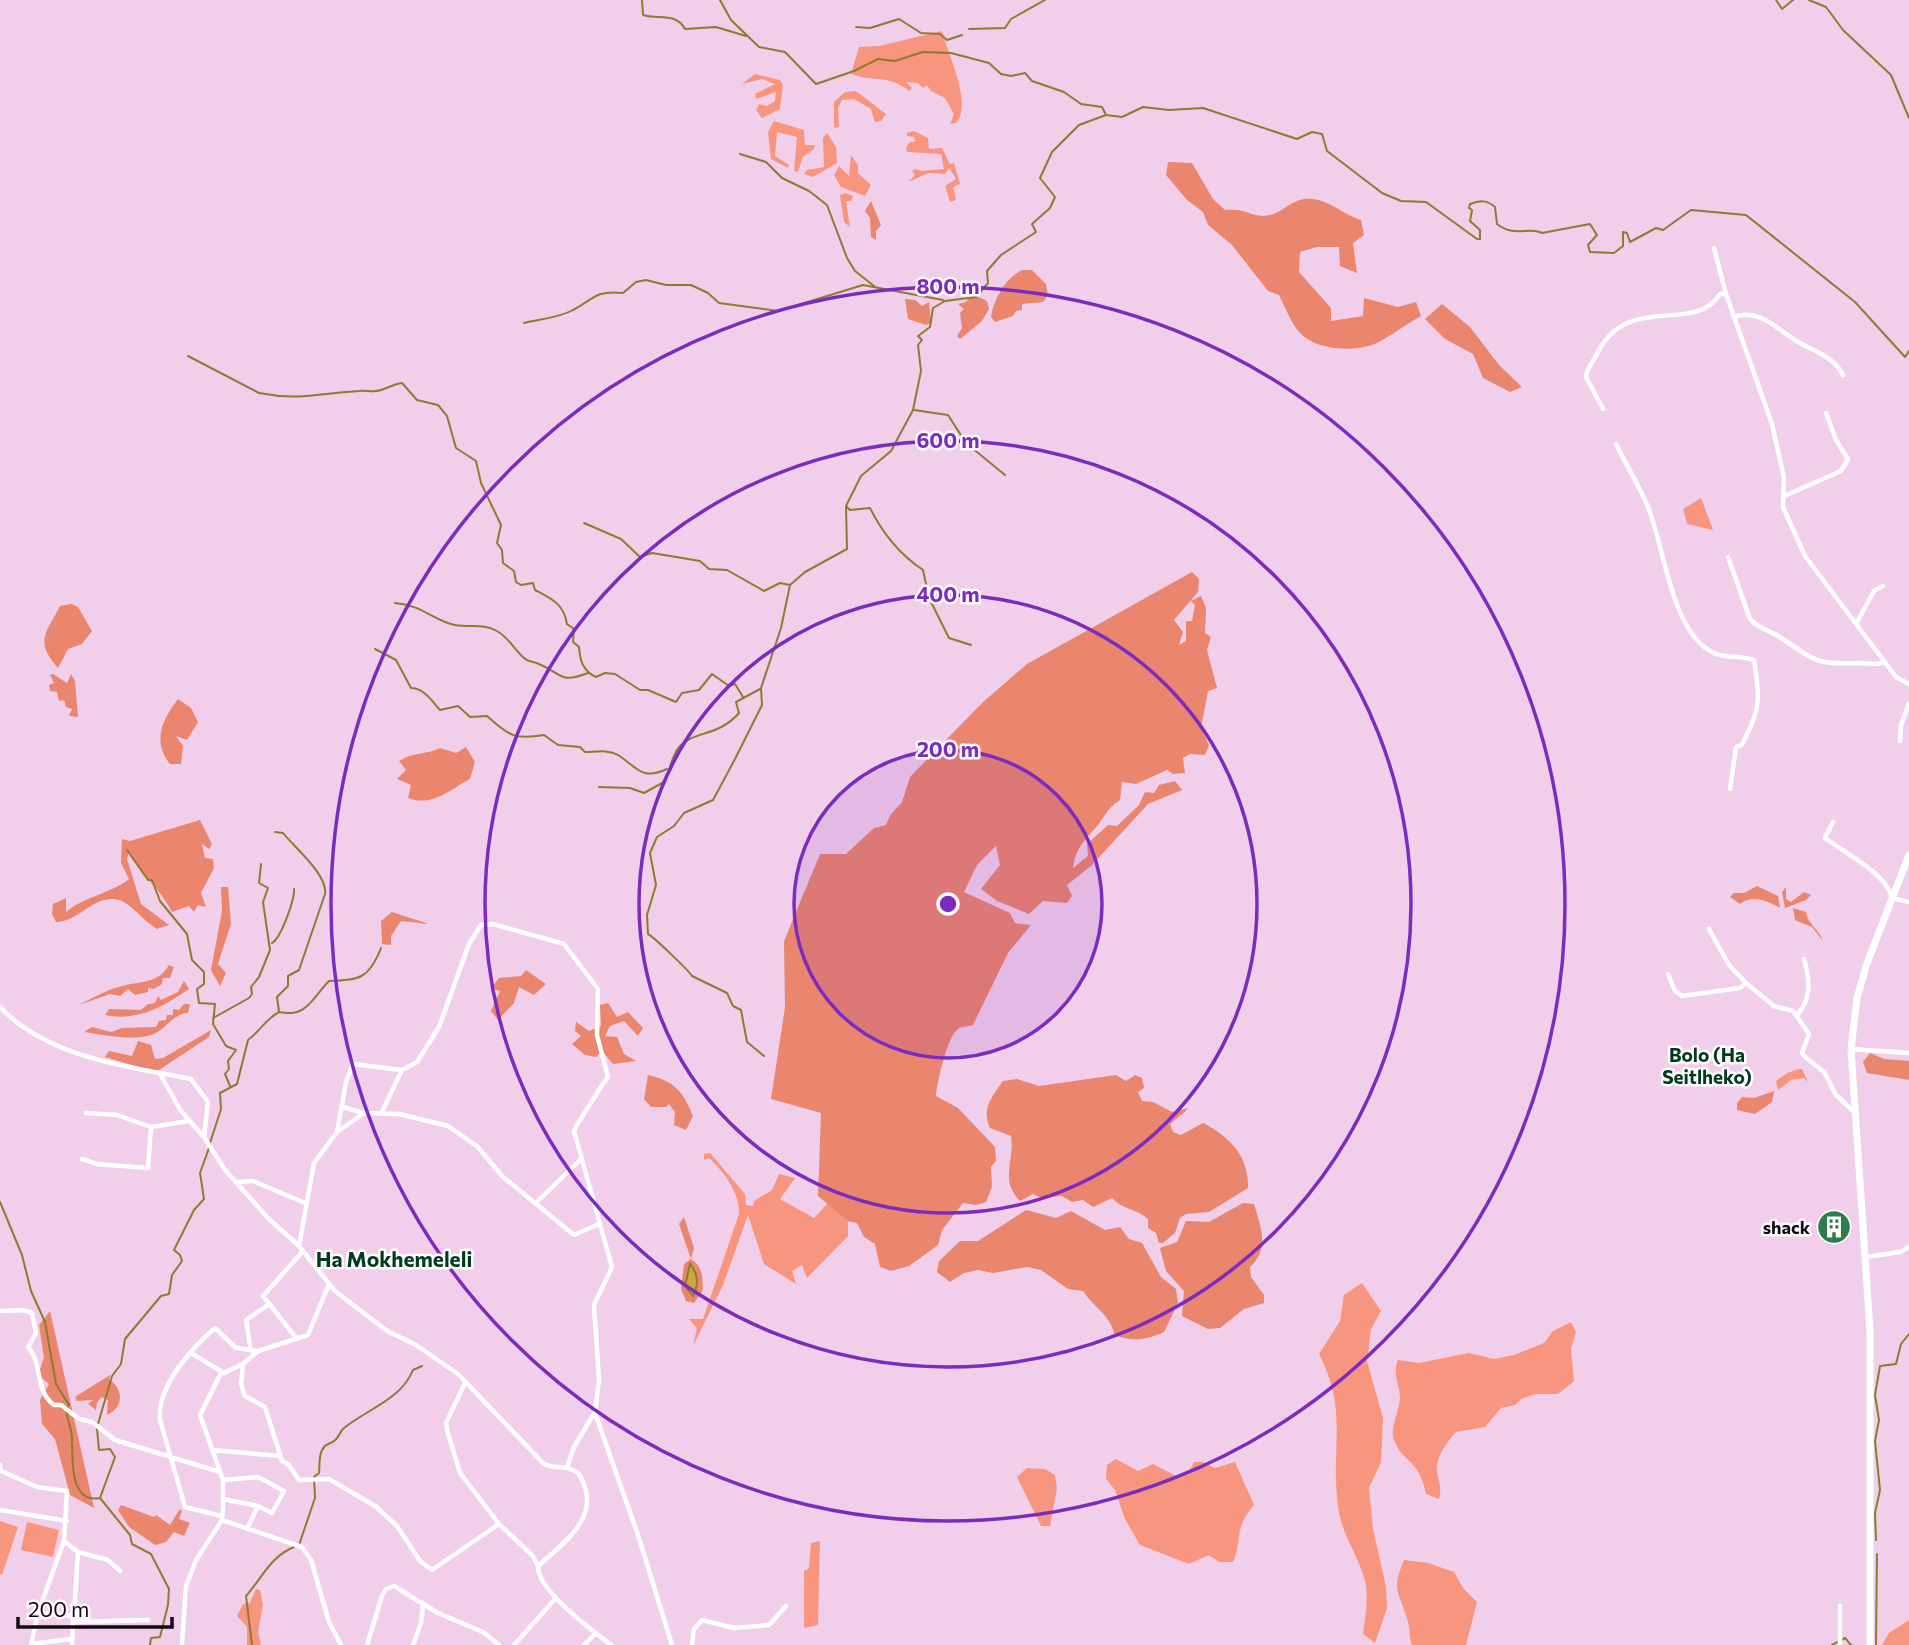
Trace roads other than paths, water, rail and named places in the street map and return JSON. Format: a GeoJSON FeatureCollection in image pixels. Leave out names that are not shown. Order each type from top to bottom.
{"type":"FeatureCollection","features":[{"type":"Feature","properties":{"kind":"main road"},"geometry":{"type":"LineString","coordinates":[[1870,1645],[1870,1362],[1866,1257],[1851,1049],[1863,978],[1909,855]]}},
{"type":"Feature","properties":{"kind":"street"},"geometry":{"type":"LineString","coordinates":[[1714,248],[1726,294],[1772,424],[1784,478],[1783,507],[1805,556],[1827,589],[1857,622],[1896,677],[1909,684]]}},
{"type":"Feature","properties":{"kind":"street"},"geometry":{"type":"LineString","coordinates":[[1603,409],[1586,377],[1604,341],[1637,317],[1700,312],[1712,306],[1720,294],[1726,294]]}},
{"type":"Feature","properties":{"kind":"street"},"geometry":{"type":"LineString","coordinates":[[1734,317],[1743,314],[1763,318],[1795,340],[1821,351],[1843,375]]}},
{"type":"Feature","properties":{"kind":"street"},"geometry":{"type":"LineString","coordinates":[[1784,496],[1841,471],[1848,459],[1836,440],[1826,413]]}},
{"type":"Feature","properties":{"kind":"street"},"geometry":{"type":"LineString","coordinates":[[1616,444],[1649,509],[1671,578],[1676,606],[1685,623],[1703,646],[1722,657],[1754,660],[1759,704],[1755,724],[1743,745],[1736,747],[1730,789]]}},
{"type":"Feature","properties":{"kind":"street"},"geometry":{"type":"LineString","coordinates":[[1728,557],[1750,619],[1757,626],[1778,635],[1811,660],[1846,665],[1879,665],[1885,662]]}},
{"type":"Feature","properties":{"kind":"street"},"geometry":{"type":"LineString","coordinates":[[1857,622],[1874,591],[1883,586]]}},
{"type":"Feature","properties":{"kind":"street"},"geometry":{"type":"LineString","coordinates":[[1900,741],[1905,706],[1909,703]]}},
{"type":"Feature","properties":{"kind":"street"},"geometry":{"type":"LineString","coordinates":[[1833,822],[1825,838],[1873,873],[1890,891],[1892,898],[1909,902]]}},
{"type":"Feature","properties":{"kind":"street"},"geometry":{"type":"LineString","coordinates":[[337,1132],[344,1107],[346,1082],[353,1064],[402,1070],[417,1062],[439,1027],[469,944],[481,925],[493,924],[564,943],[598,989],[597,1035],[608,1077],[598,1096],[575,1125],[612,1267],[594,1305],[599,1380],[595,1412],[574,1447],[567,1467]]}},
{"type":"Feature","properties":{"kind":"street"},"geometry":{"type":"LineString","coordinates":[[1709,929],[1729,965],[1746,984],[1774,1006],[1797,1015],[1809,1034],[1802,1053],[1824,1072],[1836,1096],[1855,1113]]}},
{"type":"Feature","properties":{"kind":"street"},"geometry":{"type":"LineString","coordinates":[[1797,1015],[1804,1007],[1809,984],[1804,959]]}},
{"type":"Feature","properties":{"kind":"street"},"geometry":{"type":"LineString","coordinates":[[1668,974],[1675,991],[1682,996],[1740,988],[1746,984]]}},
{"type":"Feature","properties":{"kind":"street"},"geometry":{"type":"LineString","coordinates":[[0,1007],[19,1026],[59,1046],[160,1074],[191,1079],[208,1102],[204,1137]]}},
{"type":"Feature","properties":{"kind":"street"},"geometry":{"type":"LineString","coordinates":[[1851,1049],[1909,1054]]}},
{"type":"Feature","properties":{"kind":"street"},"geometry":{"type":"LineString","coordinates":[[381,1114],[402,1070]]}},
{"type":"Feature","properties":{"kind":"street"},"geometry":{"type":"LineString","coordinates":[[160,1074],[189,1121],[204,1137],[236,1182],[301,1249],[329,1284],[387,1331],[435,1357],[465,1383],[544,1464],[551,1468],[574,1469],[583,1480],[587,1511],[584,1520],[563,1545],[538,1566]]}},
{"type":"Feature","properties":{"kind":"street"},"geometry":{"type":"LineString","coordinates":[[344,1107],[364,1114],[399,1114],[449,1126],[478,1147],[502,1176],[574,1235],[599,1224]]}},
{"type":"Feature","properties":{"kind":"street"},"geometry":{"type":"LineString","coordinates":[[86,1113],[117,1115],[151,1128],[189,1121]]}},
{"type":"Feature","properties":{"kind":"street"},"geometry":{"type":"LineString","coordinates":[[297,1339],[263,1296],[301,1249],[305,1203],[311,1191],[314,1163],[337,1132],[364,1114]]}},
{"type":"Feature","properties":{"kind":"street"},"geometry":{"type":"LineString","coordinates":[[82,1159],[97,1164],[148,1168],[151,1128]]}},
{"type":"Feature","properties":{"kind":"street"},"geometry":{"type":"LineString","coordinates":[[537,1202],[583,1158]]}},
{"type":"Feature","properties":{"kind":"street"},"geometry":{"type":"LineString","coordinates":[[236,1182],[254,1181],[305,1203]]}},
{"type":"Feature","properties":{"kind":"street"},"geometry":{"type":"LineString","coordinates":[[1866,1257],[1900,1252],[1909,1247]]}},
{"type":"Feature","properties":{"kind":"street"},"geometry":{"type":"LineString","coordinates":[[182,1645],[184,1596],[192,1567],[222,1518],[223,1480],[200,1415],[221,1373],[243,1364],[255,1351],[308,1335],[329,1284]]}},
{"type":"Feature","properties":{"kind":"street"},"geometry":{"type":"LineString","coordinates":[[255,1351],[246,1320],[268,1305]]}},
{"type":"Feature","properties":{"kind":"street"},"geometry":{"type":"LineString","coordinates":[[0,1311],[23,1310],[32,1313],[36,1333],[27,1347],[34,1353],[42,1390],[48,1400],[74,1412],[79,1419],[92,1422],[115,1440],[219,1472]]}},
{"type":"Feature","properties":{"kind":"street"},"geometry":{"type":"LineString","coordinates":[[255,1351],[230,1344],[215,1328],[180,1366],[160,1407],[160,1420],[185,1507],[302,1548],[306,1552],[328,1622],[341,1645]]}},
{"type":"Feature","properties":{"kind":"street"},"geometry":{"type":"LineString","coordinates":[[191,1353],[221,1373]]}},
{"type":"Feature","properties":{"kind":"street"},"geometry":{"type":"LineString","coordinates":[[243,1364],[241,1384],[245,1396],[265,1406],[281,1456],[299,1480],[329,1479],[375,1506],[397,1526],[420,1561],[432,1570],[499,1524]]}},
{"type":"Feature","properties":{"kind":"street"},"geometry":{"type":"LineString","coordinates":[[465,1383],[446,1423],[460,1473],[499,1524],[532,1555],[540,1577],[556,1598],[611,1645]]}},
{"type":"Feature","properties":{"kind":"street"},"geometry":{"type":"LineString","coordinates":[[595,1412],[638,1535],[671,1645]]}},
{"type":"Feature","properties":{"kind":"street"},"geometry":{"type":"LineString","coordinates":[[212,1450],[281,1456]]}},
{"type":"Feature","properties":{"kind":"street"},"geometry":{"type":"LineString","coordinates":[[0,1469],[37,1487],[68,1491],[64,1541],[38,1613],[31,1644],[72,1642],[78,1552]]}},
{"type":"Feature","properties":{"kind":"street"},"geometry":{"type":"LineString","coordinates":[[223,1480],[258,1477],[284,1491],[272,1513],[258,1506],[223,1499]]}},
{"type":"Feature","properties":{"kind":"street"},"geometry":{"type":"LineString","coordinates":[[247,1529],[258,1506]]}},
{"type":"Feature","properties":{"kind":"street"},"geometry":{"type":"LineString","coordinates":[[0,1510],[67,1521]]}},
{"type":"Feature","properties":{"kind":"street"},"geometry":{"type":"LineString","coordinates":[[64,1541],[78,1552],[108,1560],[120,1571]]}},
{"type":"Feature","properties":{"kind":"street"},"geometry":{"type":"LineString","coordinates":[[60,1550],[72,1548]]}},
{"type":"Feature","properties":{"kind":"street"},"geometry":{"type":"LineString","coordinates":[[367,1645],[386,1589],[394,1586],[438,1614],[483,1632],[499,1645]]}},
{"type":"Feature","properties":{"kind":"street"},"geometry":{"type":"LineString","coordinates":[[514,1645],[556,1598]]}},
{"type":"Feature","properties":{"kind":"street"},"geometry":{"type":"LineString","coordinates":[[413,1645],[423,1602]]}},
{"type":"Feature","properties":{"kind":"street"},"geometry":{"type":"LineString","coordinates":[[692,1645],[694,1629],[702,1620],[734,1628],[769,1625],[786,1606]]}},
{"type":"Feature","properties":{"kind":"street"},"geometry":{"type":"LineString","coordinates":[[1840,1606],[1840,1645]]}},
{"type":"Feature","properties":{"kind":"street"},"geometry":{"type":"LineString","coordinates":[[38,1613],[73,1619],[148,1620]]}},
{"type":"Feature","properties":{"kind":"street"},"geometry":{"type":"LineString","coordinates":[[584,1645],[596,1633]]}},
{"type":"Feature","properties":{"kind":"waterway"},"geometry":{"type":"LineString","coordinates":[[642,0],[643,15],[672,18],[685,29],[716,27],[746,36]]}},
{"type":"Feature","properties":{"kind":"waterway"},"geometry":{"type":"LineString","coordinates":[[720,0],[731,20],[759,47],[785,52],[816,84],[854,71],[878,59],[895,61],[923,52],[951,53],[989,63],[1001,74],[1011,76],[1025,73],[1032,81],[1064,92],[1081,104],[1102,107],[1106,115]]}},
{"type":"Feature","properties":{"kind":"waterway"},"geometry":{"type":"LineString","coordinates":[[969,29],[1005,28],[1011,19],[1045,0]]}},
{"type":"Feature","properties":{"kind":"waterway"},"geometry":{"type":"LineString","coordinates":[[1776,0],[1782,9],[1793,0]]}},
{"type":"Feature","properties":{"kind":"waterway"},"geometry":{"type":"LineString","coordinates":[[1809,0],[1826,7],[1843,30],[1891,75],[1909,118]]}},
{"type":"Feature","properties":{"kind":"waterway"},"geometry":{"type":"LineString","coordinates":[[856,27],[870,28],[899,19],[921,33],[940,34],[947,40],[962,35]]}},
{"type":"Feature","properties":{"kind":"waterway"},"geometry":{"type":"LineString","coordinates":[[764,1056],[747,1042],[741,1010],[733,1006],[727,993],[692,976],[648,934],[647,915],[656,885],[650,853],[657,837],[674,826],[684,813],[713,800],[735,759],[762,705],[761,688],[781,628],[790,585],[805,572],[847,549],[846,506],[861,476],[891,451],[913,410],[921,371],[918,345],[922,340],[918,336],[930,327],[933,308],[945,301],[976,297],[988,283],[987,271],[1001,255],[1036,232],[1032,224],[1050,208],[1055,197],[1040,178],[1052,152],[1079,125],[1106,115],[1122,117],[1143,107],[1169,110],[1203,108],[1297,139],[1312,132],[1322,134],[1327,151],[1382,193],[1401,201],[1426,202],[1477,239],[1480,239],[1480,230],[1470,221],[1472,210],[1469,208],[1470,204],[1480,201],[1495,207],[1497,224],[1510,230],[1542,233],[1590,224],[1597,235],[1588,245],[1590,252],[1614,253],[1623,246],[1623,232],[1627,233],[1630,242],[1656,228],[1663,230],[1691,210],[1746,215],[1855,302],[1905,357],[1909,351]]}},
{"type":"Feature","properties":{"kind":"waterway"},"geometry":{"type":"LineString","coordinates":[[740,154],[766,162],[782,178],[809,191],[827,205],[847,258],[855,271],[874,286]]}},
{"type":"Feature","properties":{"kind":"waterway"},"geometry":{"type":"LineString","coordinates":[[524,323],[562,315],[595,296],[623,293],[636,282],[646,280],[666,285],[691,285],[708,293],[719,303],[778,311],[863,285],[943,300]]}},
{"type":"Feature","properties":{"kind":"waterway"},"geometry":{"type":"LineString","coordinates":[[188,356],[259,393],[310,396],[376,391],[402,383],[417,400],[438,405],[447,416],[456,448],[476,461],[481,483],[501,525],[497,543],[502,550],[503,563],[514,571],[516,582],[521,585],[533,583],[535,590],[552,599],[560,607],[567,624],[574,629],[573,642],[579,647],[581,661],[588,672],[596,677],[605,673],[615,674],[640,690],[648,690],[676,702],[682,693],[699,690],[712,674],[729,686],[735,684],[743,697]]}},
{"type":"Feature","properties":{"kind":"waterway"},"geometry":{"type":"LineString","coordinates":[[914,410],[948,415],[966,443],[1005,475]]}},
{"type":"Feature","properties":{"kind":"waterway"},"geometry":{"type":"LineString","coordinates":[[846,506],[850,510],[870,508],[892,543],[923,570],[929,598],[949,638],[971,645]]}},
{"type":"Feature","properties":{"kind":"waterway"},"geometry":{"type":"LineString","coordinates":[[584,523],[621,539],[640,557],[652,553],[700,561],[709,569],[727,570],[764,591],[780,583],[790,585]]}},
{"type":"Feature","properties":{"kind":"waterway"},"geometry":{"type":"LineString","coordinates":[[395,603],[413,607],[448,623],[482,626],[497,631],[526,659],[566,678],[588,673]]}},
{"type":"Feature","properties":{"kind":"waterway"},"geometry":{"type":"LineString","coordinates":[[375,649],[396,660],[411,688],[424,693],[440,710],[458,706],[470,717],[487,716],[513,735],[544,735],[558,745],[580,747],[585,752],[614,753],[645,773],[667,769]]}},
{"type":"Feature","properties":{"kind":"waterway"},"geometry":{"type":"LineString","coordinates":[[599,787],[630,788],[644,793],[664,782],[680,746],[693,737],[731,721],[739,713],[736,702],[760,689]]}},
{"type":"Feature","properties":{"kind":"waterway"},"geometry":{"type":"LineString","coordinates":[[210,1143],[221,1109],[220,1093],[237,1084],[248,1040],[279,1012],[277,997],[288,986],[288,976],[299,970],[325,894],[325,887],[310,862],[283,833],[275,832]]}},
{"type":"Feature","properties":{"kind":"waterway"},"geometry":{"type":"LineString","coordinates":[[127,850],[148,880],[152,880],[160,901],[187,934],[192,960],[204,972],[204,984],[197,989],[199,1003],[215,1004],[213,1024],[226,1046],[236,1050],[228,1061],[229,1069],[225,1074],[230,1086]]}},
{"type":"Feature","properties":{"kind":"waterway"},"geometry":{"type":"LineString","coordinates":[[213,1018],[249,998],[252,994],[251,987],[259,977],[270,950],[263,902],[268,888],[259,883],[261,864]]}},
{"type":"Feature","properties":{"kind":"waterway"},"geometry":{"type":"LineString","coordinates":[[272,943],[287,918],[294,889]]}},
{"type":"Feature","properties":{"kind":"waterway"},"geometry":{"type":"LineString","coordinates":[[279,1012],[288,1013],[303,1009],[329,981],[362,976],[372,966],[381,948]]}},
{"type":"Feature","properties":{"kind":"waterway"},"geometry":{"type":"LineString","coordinates":[[98,1424],[112,1376],[121,1364],[125,1339],[161,1296],[169,1294],[172,1275],[182,1261],[174,1250],[194,1210],[204,1199],[200,1173],[209,1148]]}},
{"type":"Feature","properties":{"kind":"waterway"},"geometry":{"type":"LineString","coordinates":[[0,1202],[22,1255],[31,1291],[45,1322],[56,1384],[69,1405],[66,1409],[77,1486],[82,1494],[90,1498],[100,1498]]}},
{"type":"Feature","properties":{"kind":"waterway"},"geometry":{"type":"LineString","coordinates":[[1876,1540],[1875,1513],[1880,1490],[1875,1441],[1879,1420],[1875,1395],[1880,1366],[1896,1364],[1901,1344],[1909,1334]]}},
{"type":"Feature","properties":{"kind":"waterway"},"geometry":{"type":"LineString","coordinates":[[299,1545],[315,1498],[314,1477],[319,1473],[323,1449],[336,1440],[353,1421],[392,1397],[408,1380],[413,1370],[422,1366]]}},
{"type":"Feature","properties":{"kind":"waterway"},"geometry":{"type":"LineString","coordinates":[[97,1429],[99,1450],[110,1449],[115,1457],[100,1498],[130,1535],[132,1544],[151,1554],[169,1589],[160,1637],[151,1638],[150,1645]]}},
{"type":"Feature","properties":{"kind":"waterway"},"geometry":{"type":"LineString","coordinates":[[252,1645],[246,1596],[273,1562],[294,1547]]}},
{"type":"Feature","properties":{"kind":"waterway"},"geometry":{"type":"LineString","coordinates":[[1876,1645],[1877,1554]]}},
{"type":"Feature","properties":{"kind":"waterway"},"geometry":{"type":"LineString","coordinates":[[1832,1645],[1845,1638],[1851,1645]]}},
{"type":"Feature","properties":{"kind":"place","name":"shack"},"geometry":{"type":"Point","coordinates":[1834,1227]}},
{"type":"Feature","properties":{"kind":"district","name":"Bolo (Ha Seitlheko)"},"geometry":{"type":"Point","coordinates":[1707,1065]}},
{"type":"Feature","properties":{"kind":"district","name":"Ha Mokhemeleli"},"geometry":{"type":"Point","coordinates":[394,1258]}}]}
